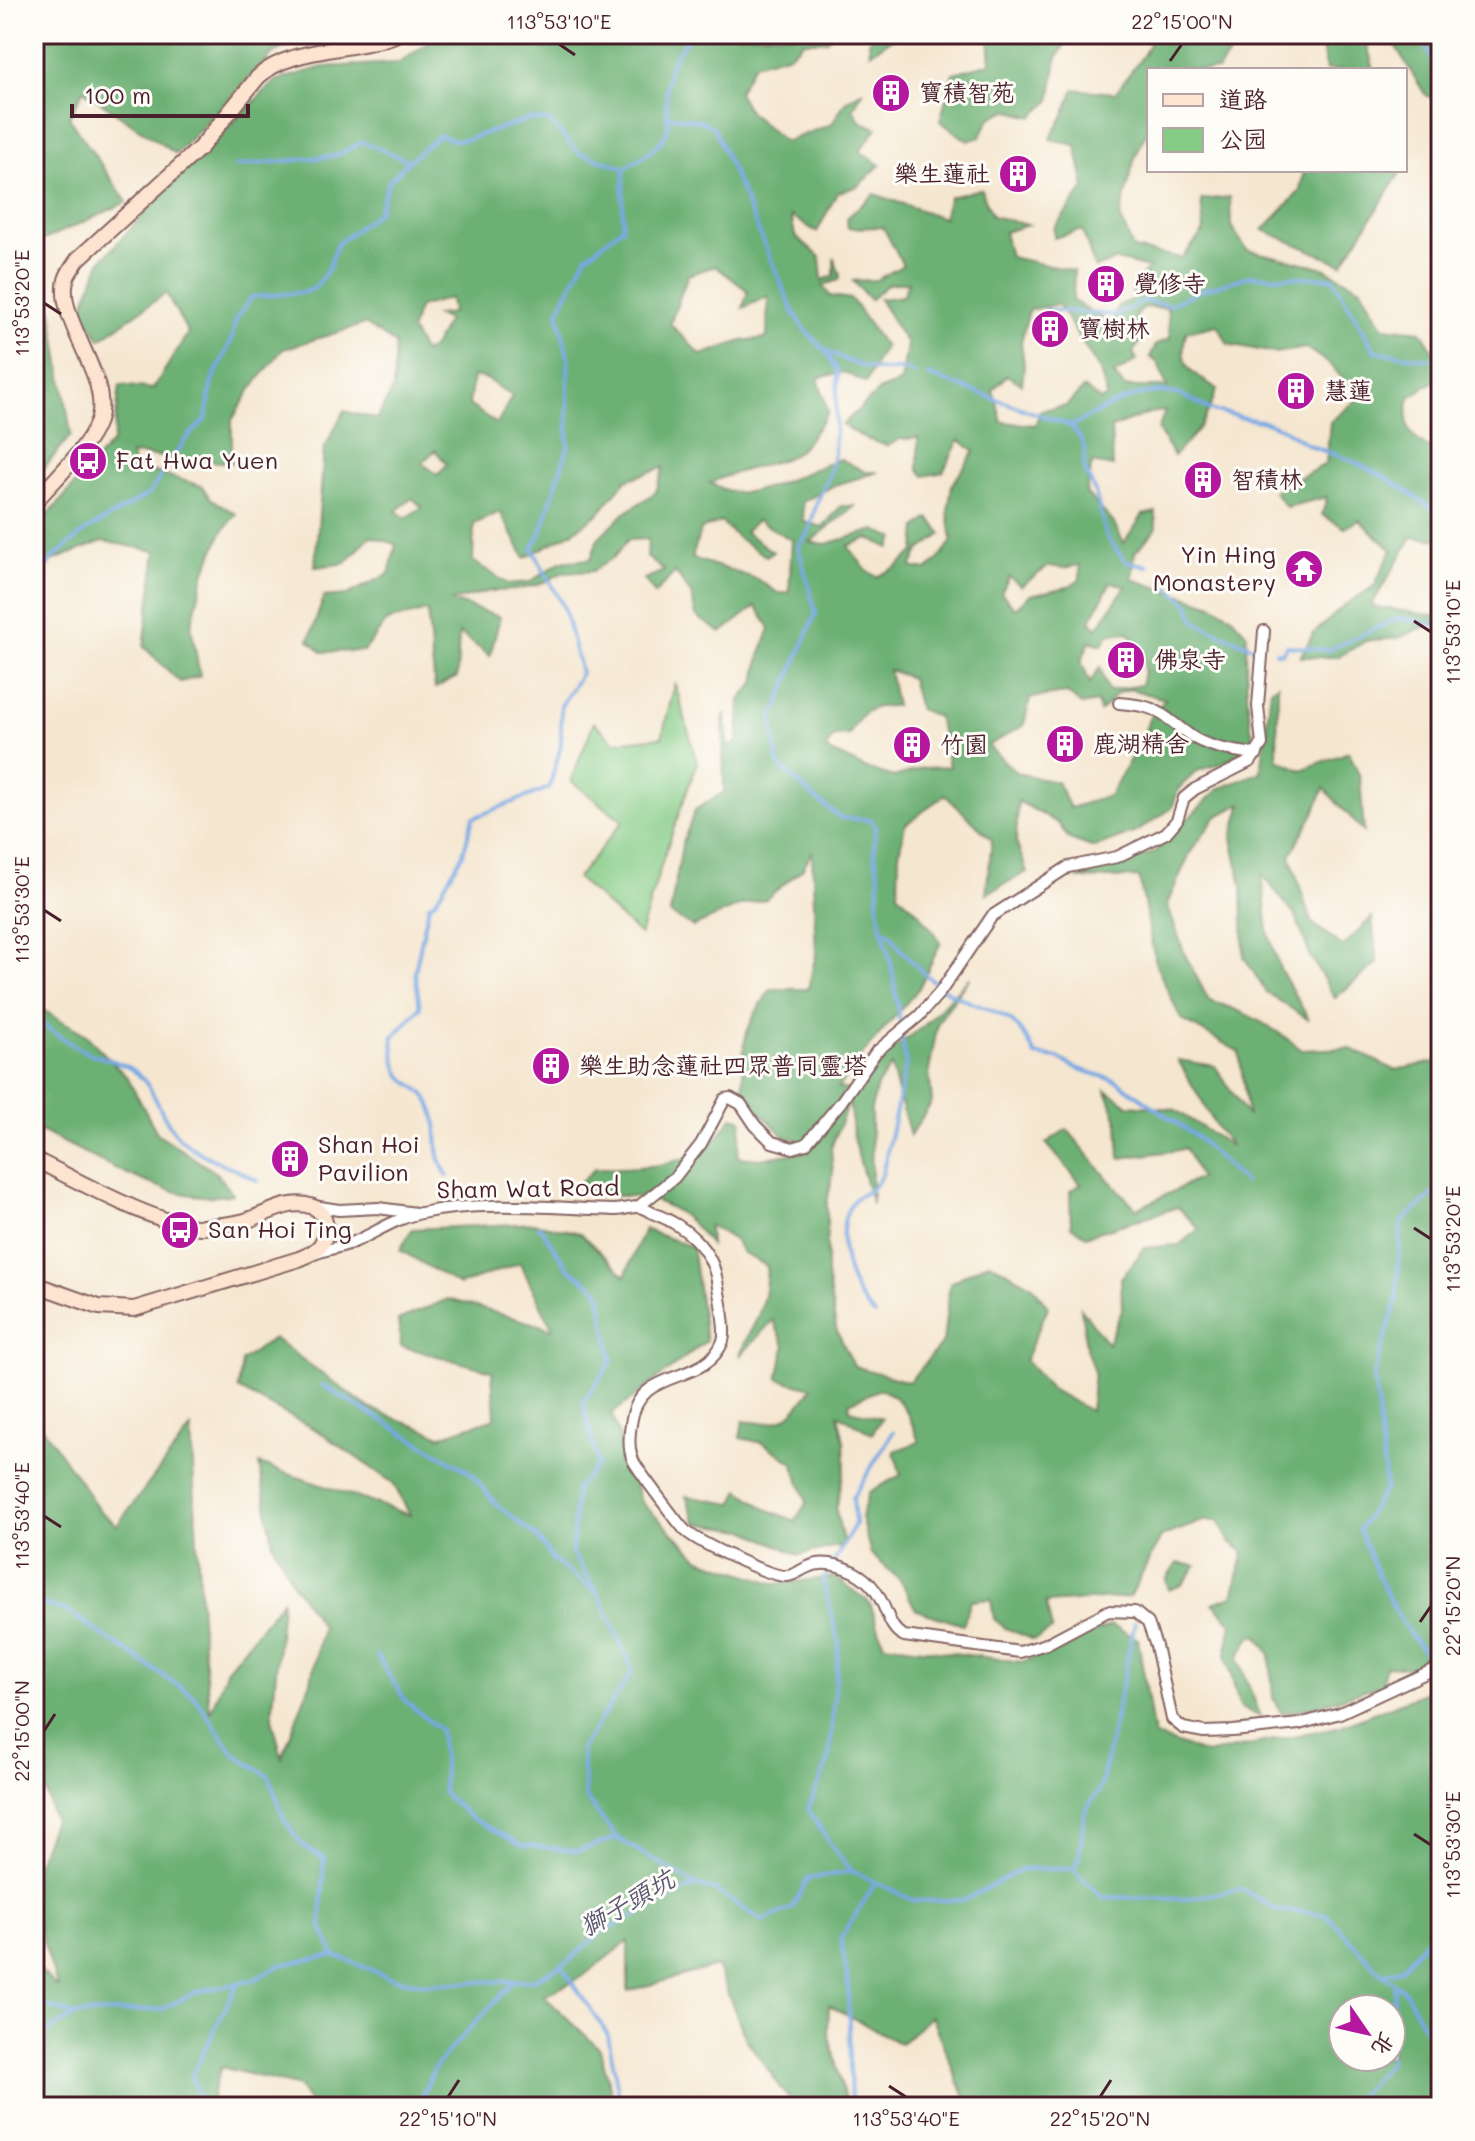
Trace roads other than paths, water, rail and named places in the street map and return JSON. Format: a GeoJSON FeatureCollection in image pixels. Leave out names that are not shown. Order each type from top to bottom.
{"type":"FeatureCollection","features":[{"type":"Feature","properties":{"kind":"main road"},"geometry":{"type":"LineString","coordinates":[[34,503],[88,440],[101,411],[98,386],[66,295],[68,275],[78,259],[201,147],[268,69],[289,60],[397,34]]}},
{"type":"Feature","properties":{"kind":"main road","name":"Sham Wat Road"},"geometry":{"type":"LineString","coordinates":[[34,1159],[144,1212],[186,1225],[203,1227],[244,1221],[290,1206],[310,1205]]}},
{"type":"Feature","properties":{"kind":"main road"},"geometry":{"type":"LineString","coordinates":[[34,1284],[99,1307],[134,1309],[305,1256],[321,1244],[326,1230],[323,1215],[310,1205]]}},
{"type":"Feature","properties":{"kind":"street"},"geometry":{"type":"LineString","coordinates":[[638,1207],[675,1177],[701,1144],[725,1099],[730,1098],[741,1104],[755,1125],[772,1142],[793,1148],[806,1144],[841,1102],[876,1052],[919,1016],[941,991],[992,916],[1068,867],[1117,857],[1166,833],[1177,820],[1184,798],[1195,789],[1251,761],[1262,744],[1258,706],[1264,631]]}},
{"type":"Feature","properties":{"kind":"street"},"geometry":{"type":"LineString","coordinates":[[1119,703],[1145,705],[1166,715],[1198,739],[1239,752],[1257,754]]}},
{"type":"Feature","properties":{"kind":"street","name":"Sham Wat Road"},"geometry":{"type":"LineString","coordinates":[[310,1205],[339,1210],[378,1208],[418,1214]]}},
{"type":"Feature","properties":{"kind":"street","name":"Sham Wat Road"},"geometry":{"type":"LineString","coordinates":[[305,1256],[350,1244],[386,1225],[418,1214],[445,1209],[508,1206],[618,1210],[638,1207],[675,1221],[690,1232],[716,1270],[724,1337],[714,1357],[696,1369],[672,1376],[651,1387],[638,1401],[630,1429],[629,1447],[637,1470],[687,1533],[777,1575],[794,1574],[818,1563],[828,1563],[853,1572],[878,1592],[893,1629],[904,1636],[1020,1652],[1046,1644],[1108,1611],[1135,1612],[1148,1623],[1160,1661],[1172,1719],[1183,1728],[1204,1732],[1299,1724],[1340,1713],[1441,1666]]}},
{"type":"Feature","properties":{"kind":"waterway"},"geometry":{"type":"LineString","coordinates":[[448,1176],[438,1152],[430,1102],[400,1074],[393,1037],[420,1008],[415,972],[429,905],[436,900],[463,854],[473,818],[549,788],[561,746],[561,706],[581,673],[564,608],[532,548],[540,535],[568,447],[568,357],[558,312],[586,257],[622,228],[625,168],[661,142],[666,134],[669,70],[678,51],[693,34]]}},
{"type":"Feature","properties":{"kind":"waterway"},"geometry":{"type":"LineString","coordinates":[[1418,34],[1441,75]]}},
{"type":"Feature","properties":{"kind":"waterway"},"geometry":{"type":"LineString","coordinates":[[667,116],[701,121],[714,128],[794,313],[838,371],[834,453],[830,473],[809,531],[798,547],[816,613],[772,720],[778,764],[841,818],[871,820],[875,826],[874,851],[879,876],[878,905],[882,929],[927,976],[958,997],[1007,1018],[1017,1026],[1035,1055],[1058,1058],[1076,1068],[1117,1081],[1197,1137],[1244,1182]]}},
{"type":"Feature","properties":{"kind":"waterway"},"geometry":{"type":"LineString","coordinates":[[235,166],[335,156],[363,142],[409,161],[439,135],[464,140],[530,119],[549,121],[579,153],[625,168]]}},
{"type":"Feature","properties":{"kind":"waterway"},"geometry":{"type":"LineString","coordinates":[[34,586],[52,559],[84,532],[149,494],[186,439],[206,419],[212,381],[231,342],[236,319],[252,297],[305,292],[315,288],[329,268],[337,244],[378,212],[389,181],[409,161]]}},
{"type":"Feature","properties":{"kind":"waterway"},"geometry":{"type":"LineString","coordinates":[[1046,310],[1117,315],[1144,301],[1169,305],[1202,290],[1250,276],[1333,278],[1375,351],[1425,359],[1441,356]]}},
{"type":"Feature","properties":{"kind":"waterway"},"geometry":{"type":"LineString","coordinates":[[827,351],[869,368],[903,370],[915,374]]}},
{"type":"Feature","properties":{"kind":"waterway"},"geometry":{"type":"LineString","coordinates":[[928,375],[1071,426],[1109,406],[1149,393],[1177,394],[1216,412]]}},
{"type":"Feature","properties":{"kind":"waterway"},"geometry":{"type":"LineString","coordinates":[[1220,412],[1237,416]]}},
{"type":"Feature","properties":{"kind":"waterway"},"geometry":{"type":"LineString","coordinates":[[1238,417],[1283,429]]}},
{"type":"Feature","properties":{"kind":"waterway"},"geometry":{"type":"LineString","coordinates":[[1071,426],[1083,444],[1083,465],[1095,492],[1107,537],[1125,561],[1148,566]]}},
{"type":"Feature","properties":{"kind":"waterway"},"geometry":{"type":"LineString","coordinates":[[1285,430],[1310,446],[1345,458]]}},
{"type":"Feature","properties":{"kind":"waterway"},"geometry":{"type":"LineString","coordinates":[[1348,459],[1390,480],[1441,514]]}},
{"type":"Feature","properties":{"kind":"waterway"},"geometry":{"type":"LineString","coordinates":[[1162,580],[1190,606],[1195,621],[1256,649]]}},
{"type":"Feature","properties":{"kind":"waterway"},"geometry":{"type":"LineString","coordinates":[[1276,652],[1282,653],[1287,646],[1329,650],[1398,618],[1441,626]]}},
{"type":"Feature","properties":{"kind":"waterway"},"geometry":{"type":"LineString","coordinates":[[875,1315],[857,1293],[850,1277],[845,1260],[843,1227],[854,1200],[872,1188],[882,1175],[906,1065],[892,968],[882,929]]}},
{"type":"Feature","properties":{"kind":"waterway"},"geometry":{"type":"LineString","coordinates":[[34,1018],[80,1049],[133,1070],[147,1084],[166,1120],[187,1144],[258,1181]]}},
{"type":"Feature","properties":{"kind":"waterway"},"geometry":{"type":"LineString","coordinates":[[1436,1665],[1399,1618],[1359,1530],[1386,1487],[1374,1374],[1396,1303],[1401,1223],[1441,1187]]}},
{"type":"Feature","properties":{"kind":"waterway"},"geometry":{"type":"LineString","coordinates":[[539,1226],[568,1268],[599,1290],[612,1361],[583,1402],[598,1465],[576,1489],[572,1553],[599,1595],[633,1671],[581,1749],[586,1798],[617,1838],[696,1885]]}},
{"type":"Feature","properties":{"kind":"waterway"},"geometry":{"type":"LineString","coordinates":[[322,1385],[471,1473],[495,1503],[537,1537],[553,1560],[594,1591]]}},
{"type":"Feature","properties":{"kind":"waterway"},"geometry":{"type":"LineString","coordinates":[[852,1871],[808,1809],[829,1759],[839,1643],[823,1581],[855,1524],[853,1497],[893,1432]]}},
{"type":"Feature","properties":{"kind":"waterway"},"geometry":{"type":"LineString","coordinates":[[34,1601],[67,1611],[195,1697],[234,1754],[269,1776],[284,1819],[301,1844],[324,1859],[321,1925],[334,1955]]}},
{"type":"Feature","properties":{"kind":"waterway"},"geometry":{"type":"LineString","coordinates":[[1073,1869],[1079,1858],[1085,1811],[1101,1787],[1135,1622]]}},
{"type":"Feature","properties":{"kind":"waterway"},"geometry":{"type":"LineString","coordinates":[[377,1656],[406,1702],[440,1730],[443,1793],[471,1818],[522,1845],[579,1851],[616,1838]]}},
{"type":"Feature","properties":{"kind":"waterway","name":"獅子頭坑"},"geometry":{"type":"LineString","coordinates":[[34,2003],[75,2015],[162,2009],[196,1992],[254,1980],[280,1965],[334,1955],[391,1978],[424,1984],[534,1980],[569,1961],[600,1933],[696,1885],[715,1890],[763,1921],[792,1908],[808,1879],[852,1871],[915,1901],[965,1900],[1022,1869],[1073,1869],[1102,1897],[1185,1899],[1242,1889],[1276,1910],[1326,1914],[1383,1975],[1401,1969],[1441,1926]]}},
{"type":"Feature","properties":{"kind":"waterway"},"geometry":{"type":"LineString","coordinates":[[851,2107],[848,1982],[841,1938],[876,1882]]}},
{"type":"Feature","properties":{"kind":"waterway"},"geometry":{"type":"LineString","coordinates":[[561,1965],[608,2035],[621,2107]]}},
{"type":"Feature","properties":{"kind":"waterway"},"geometry":{"type":"LineString","coordinates":[[1383,1975],[1406,1992],[1441,2061]]}},
{"type":"Feature","properties":{"kind":"waterway"},"geometry":{"type":"LineString","coordinates":[[416,2107],[437,2064],[514,1981]]}},
{"type":"Feature","properties":{"kind":"waterway"},"geometry":{"type":"LineString","coordinates":[[202,2107],[192,2075],[238,1983]]}},
{"type":"Feature","properties":{"kind":"waterway"},"geometry":{"type":"LineString","coordinates":[[1394,1993],[1395,1984]]}},
{"type":"Feature","properties":{"kind":"waterway"},"geometry":{"type":"LineString","coordinates":[[34,2040],[75,2015]]}},
{"type":"Feature","properties":{"kind":"waterway"},"geometry":{"type":"LineString","coordinates":[[1349,2107],[1380,2073]]}},
{"type":"Feature","properties":{"kind":"place","name":"寶積智苑"},"geometry":{"type":"Point","coordinates":[891,93]}},
{"type":"Feature","properties":{"kind":"place","name":"樂生蓮社"},"geometry":{"type":"Point","coordinates":[1018,174]}},
{"type":"Feature","properties":{"kind":"place","name":"覺修寺"},"geometry":{"type":"Point","coordinates":[1106,284]}},
{"type":"Feature","properties":{"kind":"place","name":"寶樹林"},"geometry":{"type":"Point","coordinates":[1050,329]}},
{"type":"Feature","properties":{"kind":"place","name":"慧蓮"},"geometry":{"type":"Point","coordinates":[1296,391]}},
{"type":"Feature","properties":{"kind":"place","name":"Fat Hwa Yuen"},"geometry":{"type":"Point","coordinates":[88,461]}},
{"type":"Feature","properties":{"kind":"place","name":"智積林"},"geometry":{"type":"Point","coordinates":[1203,480]}},
{"type":"Feature","properties":{"kind":"place","name":"Yin Hing Monastery"},"geometry":{"type":"Point","coordinates":[1304,569]}},
{"type":"Feature","properties":{"kind":"place","name":"佛泉寺"},"geometry":{"type":"Point","coordinates":[1126,660]}},
{"type":"Feature","properties":{"kind":"place","name":"鹿湖精舍"},"geometry":{"type":"Point","coordinates":[1065,744]}},
{"type":"Feature","properties":{"kind":"place","name":"竹園"},"geometry":{"type":"Point","coordinates":[912,745]}},
{"type":"Feature","properties":{"kind":"place","name":"樂生助念蓮社四眾普同靈塔"},"geometry":{"type":"Point","coordinates":[551,1066]}},
{"type":"Feature","properties":{"kind":"place","name":"Shan Hoi Pavilion"},"geometry":{"type":"Point","coordinates":[290,1159]}},
{"type":"Feature","properties":{"kind":"place","name":"San Hoi Ting"},"geometry":{"type":"Point","coordinates":[180,1230]}}]}
